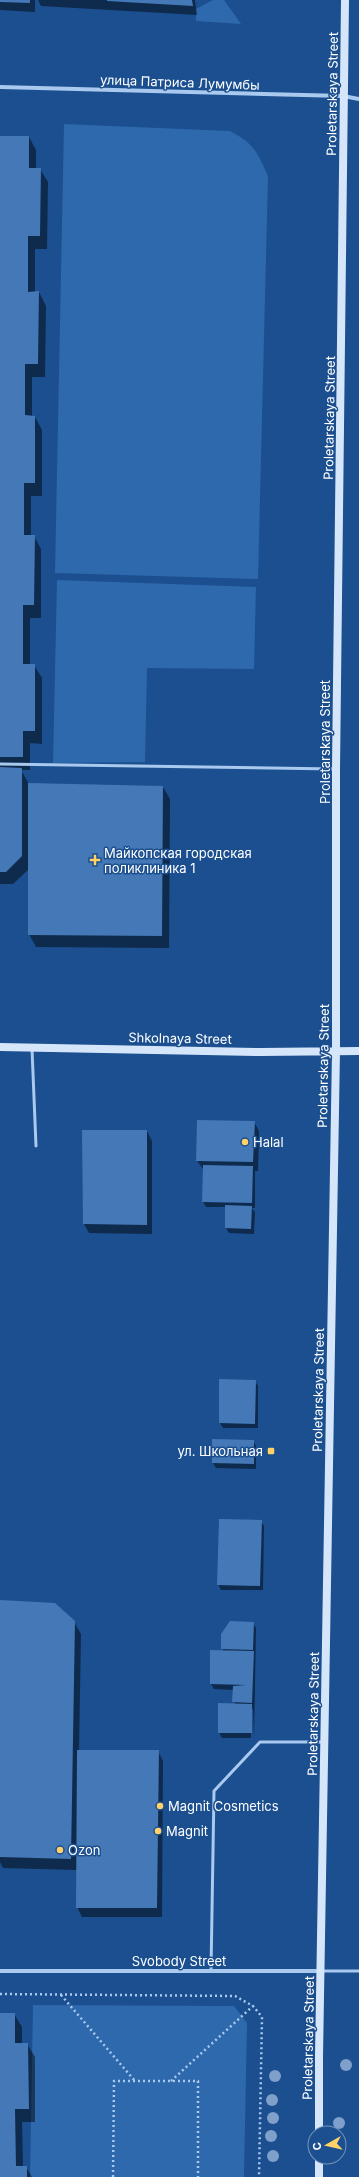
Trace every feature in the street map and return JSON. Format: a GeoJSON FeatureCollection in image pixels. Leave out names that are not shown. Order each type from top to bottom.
{"type":"FeatureCollection","features":[{"type":"Feature","properties":{"kind":"main road","name":"Proletarskaya Street"},"geometry":{"type":"LineString","coordinates":[[319,2125],[318,2056],[321,1971],[336,1051],[336,769],[345,0]]}},
{"type":"Feature","properties":{"kind":"main road","name":"Shkolnaya Street"},"geometry":{"type":"LineString","coordinates":[[0,1047],[260,1052],[359,1051]]}},
{"type":"Feature","properties":{"kind":"main road"},"geometry":{"type":"LineString","coordinates":[[319,2165],[319,2177]]}},
{"type":"Feature","properties":{"kind":"street","name":"улица Патриса Лумумбы"},"geometry":{"type":"LineString","coordinates":[[0,87],[343,96],[359,99]]}},
{"type":"Feature","properties":{"kind":"street","name":"Svobody Street"},"geometry":{"type":"LineString","coordinates":[[0,1971],[321,1971]]}},
{"type":"Feature","properties":{"kind":"lane"},"geometry":{"type":"LineString","coordinates":[[0,764],[336,769]]}},
{"type":"Feature","properties":{"kind":"lane"},"geometry":{"type":"LineString","coordinates":[[32,1048],[36,1146]]}},
{"type":"Feature","properties":{"kind":"lane"},"geometry":{"type":"LineString","coordinates":[[211,1971],[214,1791],[260,1742],[325,1742]]}},
{"type":"Feature","properties":{"kind":"lane","name":"Svobody Street"},"geometry":{"type":"LineString","coordinates":[[321,1971],[359,1971]]}},
{"type":"Feature","properties":{"kind":"path"},"geometry":{"type":"LineString","coordinates":[[0,1994],[235,1996],[253,2006],[262,2017],[260,2177]]}},
{"type":"Feature","properties":{"kind":"path"},"geometry":{"type":"LineString","coordinates":[[61,1994],[135,2081]]}},
{"type":"Feature","properties":{"kind":"path"},"geometry":{"type":"LineString","coordinates":[[171,2081],[253,2006]]}},
{"type":"Feature","properties":{"kind":"path"},"geometry":{"type":"LineString","coordinates":[[113,2177],[114,2081],[198,2081],[198,2177]]}},
{"type":"Feature","properties":{"kind":"shaded area"},"geometry":{"type":"Polygon","coordinates":[[[213,0],[224,0],[241,24],[196,21],[196,9],[213,0]]]}},
{"type":"Feature","properties":{"kind":"shaded area"},"geometry":{"type":"Polygon","coordinates":[[[64,124],[230,131],[250,144],[261,160],[268,176],[258,579],[55,573],[64,124]]]}},
{"type":"Feature","properties":{"kind":"shaded area"},"geometry":{"type":"Polygon","coordinates":[[[57,580],[256,587],[254,669],[147,668],[145,762],[53,763],[57,580]]]}},
{"type":"Feature","properties":{"kind":"shaded area"},"geometry":{"type":"Polygon","coordinates":[[[33,2005],[234,2006],[247,2023],[244,2177],[30,2177],[33,2005]]]}},
{"type":"Feature","properties":{"kind":"building"},"geometry":{"type":"Polygon","coordinates":[[[0,0],[30,0],[30,3],[0,2],[0,0]]]}},
{"type":"Feature","properties":{"kind":"building"},"geometry":{"type":"Polygon","coordinates":[[[192,0],[193,6],[107,1],[192,0]]]}},
{"type":"Feature","properties":{"kind":"building"},"geometry":{"type":"Polygon","coordinates":[[[0,136],[29,136],[29,168],[41,168],[40,236],[28,236],[28,292],[39,291],[38,364],[25,364],[25,415],[35,416],[35,483],[24,483],[24,535],[35,535],[34,605],[23,605],[23,664],[35,664],[35,731],[23,731],[23,757],[0,757],[0,136]]]}},
{"type":"Feature","properties":{"kind":"building"},"geometry":{"type":"Polygon","coordinates":[[[0,767],[22,768],[22,856],[6,872],[0,872],[0,767]]]}},
{"type":"Feature","properties":{"kind":"building"},"geometry":{"type":"Polygon","coordinates":[[[28,783],[163,786],[162,936],[28,935],[28,783]]]}},
{"type":"Feature","properties":{"kind":"building"},"geometry":{"type":"Polygon","coordinates":[[[197,1120],[255,1121],[253,1162],[196,1161],[197,1120]]]}},
{"type":"Feature","properties":{"kind":"building"},"geometry":{"type":"Polygon","coordinates":[[[82,1130],[147,1130],[147,1225],[83,1224],[82,1130]]]}},
{"type":"Feature","properties":{"kind":"building"},"geometry":{"type":"Polygon","coordinates":[[[203,1165],[253,1166],[252,1203],[202,1202],[203,1165]]]}},
{"type":"Feature","properties":{"kind":"building"},"geometry":{"type":"Polygon","coordinates":[[[225,1205],[252,1206],[251,1229],[225,1228],[225,1205]]]}},
{"type":"Feature","properties":{"kind":"building"},"geometry":{"type":"Polygon","coordinates":[[[219,1379],[256,1380],[255,1424],[219,1423],[219,1379]]]}},
{"type":"Feature","properties":{"kind":"building"},"geometry":{"type":"Polygon","coordinates":[[[212,1439],[254,1440],[254,1464],[212,1463],[212,1439]]]}},
{"type":"Feature","properties":{"kind":"building"},"geometry":{"type":"Polygon","coordinates":[[[219,1519],[262,1520],[260,1586],[217,1585],[219,1519]]]}},
{"type":"Feature","properties":{"kind":"building"},"geometry":{"type":"Polygon","coordinates":[[[0,1600],[55,1603],[75,1621],[71,1859],[0,1857],[0,1600]]]}},
{"type":"Feature","properties":{"kind":"building"},"geometry":{"type":"Polygon","coordinates":[[[230,1621],[254,1622],[253,1650],[221,1649],[221,1634],[230,1621]]]}},
{"type":"Feature","properties":{"kind":"building"},"geometry":{"type":"Polygon","coordinates":[[[210,1650],[254,1651],[252,1703],[232,1702],[233,1686],[246,1685],[210,1684],[210,1650]]]}},
{"type":"Feature","properties":{"kind":"building"},"geometry":{"type":"Polygon","coordinates":[[[218,1703],[252,1704],[252,1733],[218,1733],[218,1703]]]}},
{"type":"Feature","properties":{"kind":"building"},"geometry":{"type":"Polygon","coordinates":[[[77,1750],[159,1750],[157,1908],[76,1908],[77,1750]]]}},
{"type":"Feature","properties":{"kind":"building"},"geometry":{"type":"Polygon","coordinates":[[[0,2013],[15,2013],[15,2043],[28,2043],[29,2109],[15,2109],[16,2166],[27,2166],[27,2177],[0,2177],[0,2013]]]}},
{"type":"Feature","properties":{"kind":"place","name":"Майкопская городская поликлиника 1"},"geometry":{"type":"Point","coordinates":[95,860]}},
{"type":"Feature","properties":{"kind":"place","name":"Halal"},"geometry":{"type":"Point","coordinates":[245,1142]}},
{"type":"Feature","properties":{"kind":"place","name":"ул. Школьная"},"geometry":{"type":"Point","coordinates":[271,1451]}},
{"type":"Feature","properties":{"kind":"place","name":"Magnit Cosmetics"},"geometry":{"type":"Point","coordinates":[160,1806]}},
{"type":"Feature","properties":{"kind":"place","name":"Magnit"},"geometry":{"type":"Point","coordinates":[158,1831]}},
{"type":"Feature","properties":{"kind":"place","name":"Ozon"},"geometry":{"type":"Point","coordinates":[60,1850]}}]}
